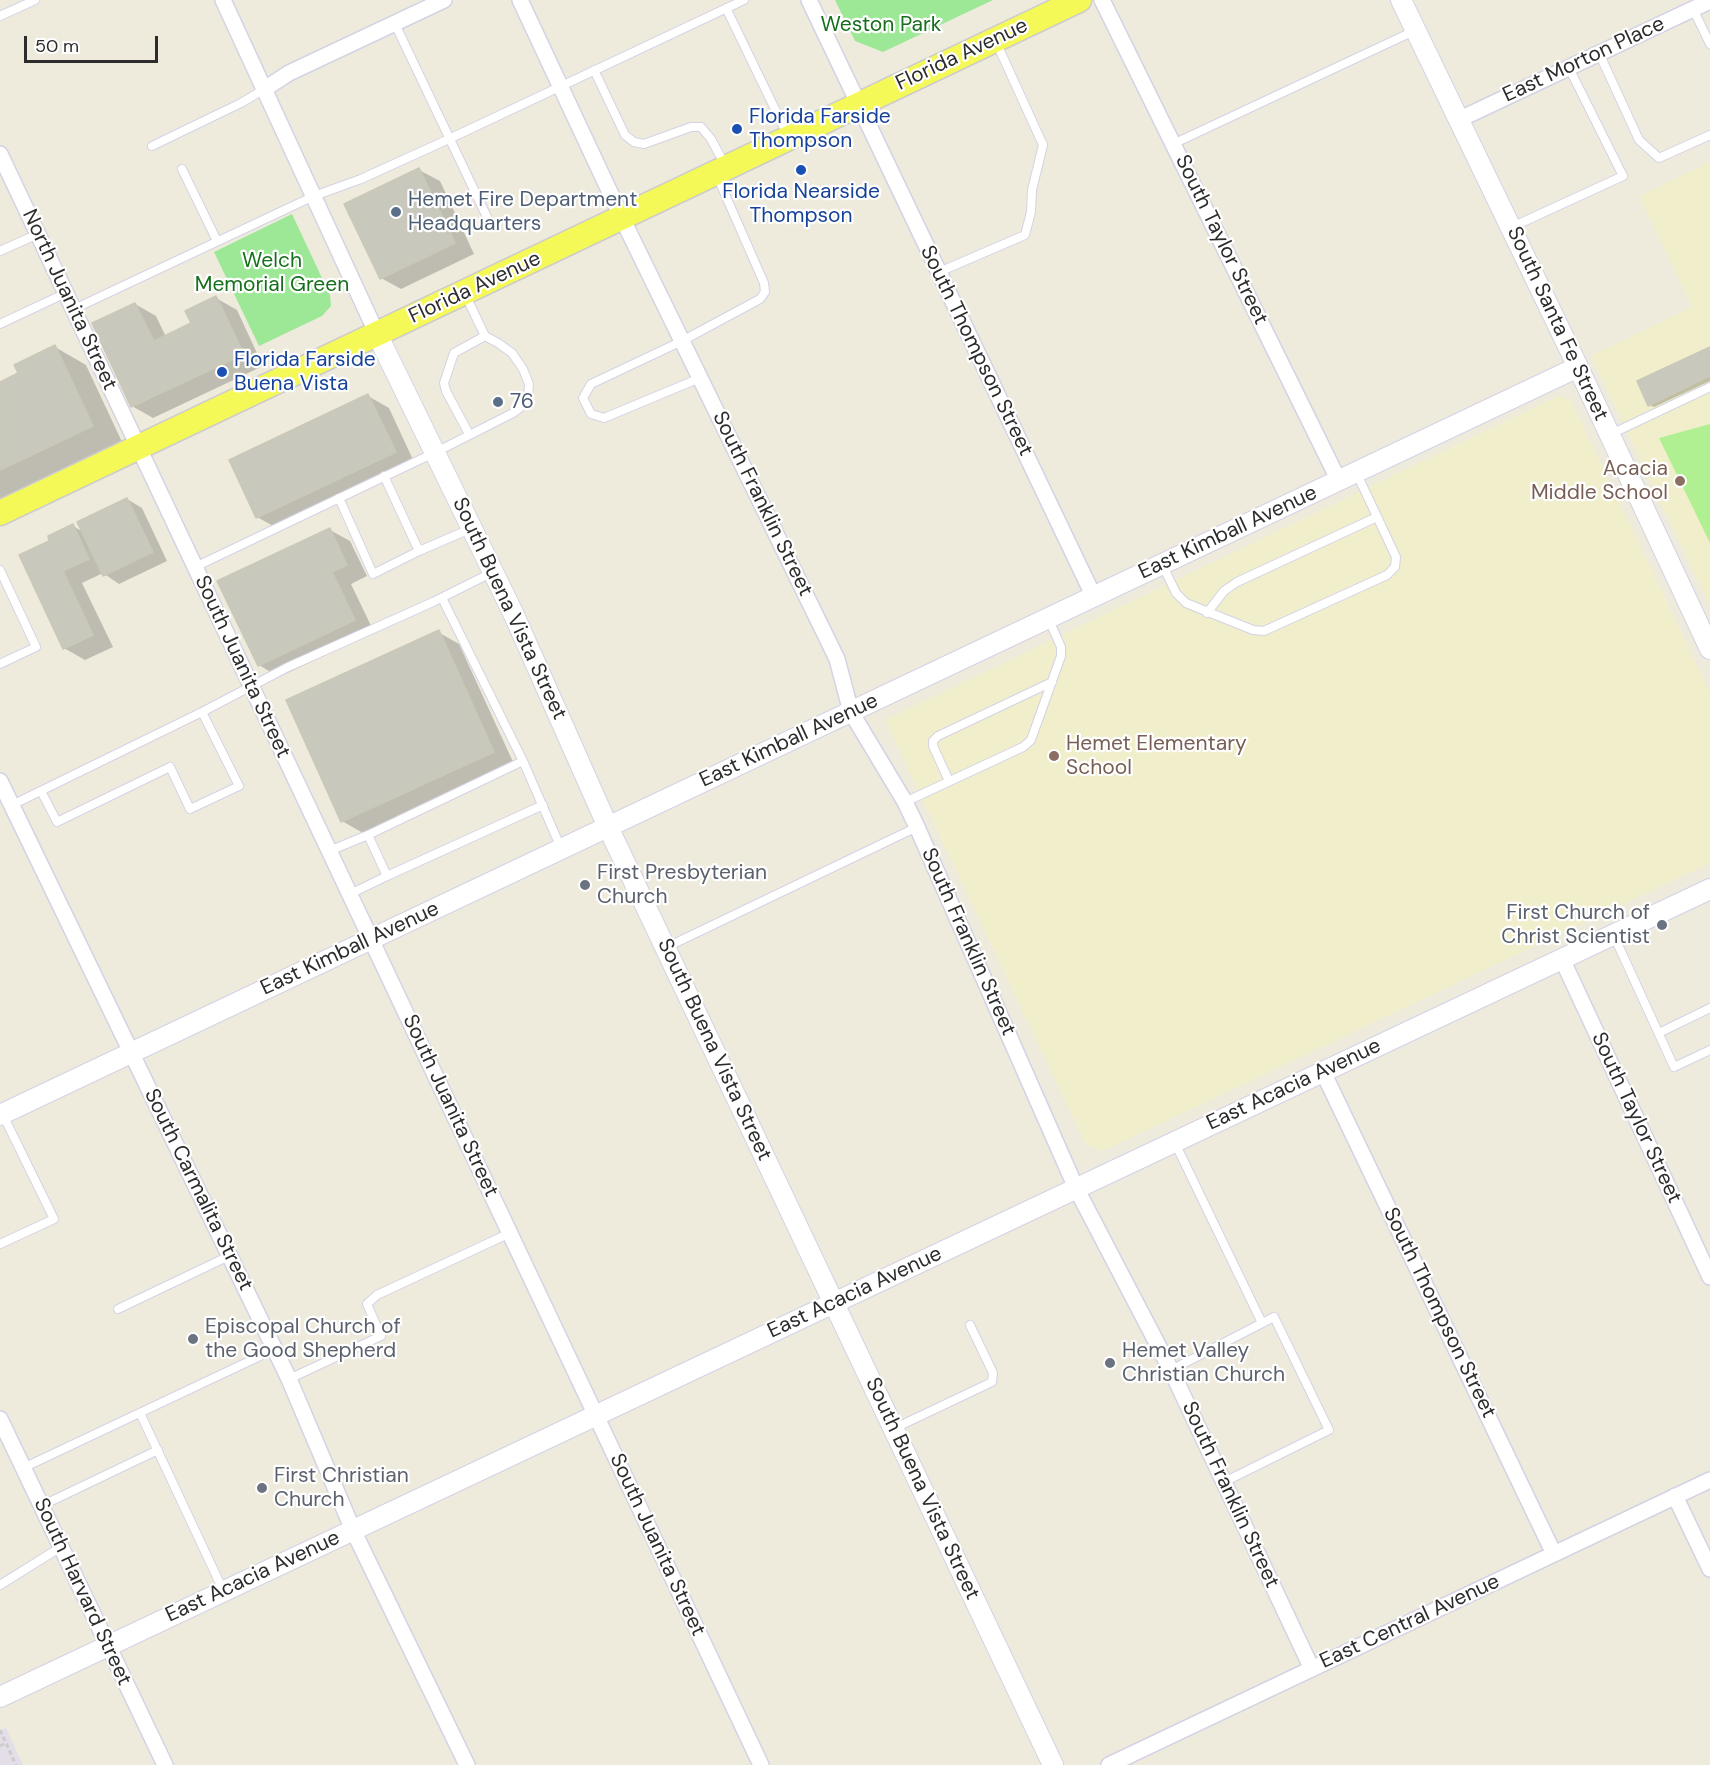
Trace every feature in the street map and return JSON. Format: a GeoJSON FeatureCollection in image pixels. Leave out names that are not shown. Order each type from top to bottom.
{"type":"FeatureCollection","features":[{"type":"Feature","properties":{"kind":"main road","name":"Florida Avenue"},"geometry":{"type":"LineString","coordinates":[[0,513],[1079,0]]}},
{"type":"Feature","properties":{"kind":"street"},"geometry":{"type":"LineString","coordinates":[[223,0],[377,334]]}},
{"type":"Feature","properties":{"kind":"street"},"geometry":{"type":"LineString","coordinates":[[263,90],[289,73],[444,0]]}},
{"type":"Feature","properties":{"kind":"street","name":"South Franklin Street"},"geometry":{"type":"LineString","coordinates":[[520,0],[622,218],[837,659],[852,712],[905,802],[917,827],[1076,1188],[1171,1370],[1312,1669]]}},
{"type":"Feature","properties":{"kind":"street","name":"South Thompson Street"},"geometry":{"type":"LineString","coordinates":[[809,0],[1094,597]]}},
{"type":"Feature","properties":{"kind":"street","name":"South Taylor Street"},"geometry":{"type":"LineString","coordinates":[[1102,0],[1173,144],[1347,476]]}},
{"type":"Feature","properties":{"kind":"street","name":"South Santa Fe Street"},"geometry":{"type":"LineString","coordinates":[[1401,0],[1578,367],[1710,649]]}},
{"type":"Feature","properties":{"kind":"street","name":"East Morton Place"},"geometry":{"type":"LineString","coordinates":[[1458,120],[1710,1]]}},
{"type":"Feature","properties":{"kind":"street","name":"North Juanita Street"},"geometry":{"type":"LineString","coordinates":[[2,164],[38,234],[139,447]]}},
{"type":"Feature","properties":{"kind":"street","name":"South Buena Vista Street"},"geometry":{"type":"LineString","coordinates":[[377,334],[514,615],[608,827],[1053,1765]]}},
{"type":"Feature","properties":{"kind":"street","name":"East Kimball Avenue"},"geometry":{"type":"LineString","coordinates":[[1,1114],[1578,367]]}},
{"type":"Feature","properties":{"kind":"street","name":"South Juanita Street"},"geometry":{"type":"LineString","coordinates":[[139,447],[761,1765]]}},
{"type":"Feature","properties":{"kind":"street","name":"South Carmalita Street"},"geometry":{"type":"LineString","coordinates":[[4,793],[289,1379],[352,1530],[467,1765]]}},
{"type":"Feature","properties":{"kind":"street","name":"East Acacia Avenue"},"geometry":{"type":"LineString","coordinates":[[0,1697],[1710,889]]}},
{"type":"Feature","properties":{"kind":"street","name":"South Taylor Street"},"geometry":{"type":"LineString","coordinates":[[1562,959],[1710,1277]]}},
{"type":"Feature","properties":{"kind":"street","name":"South Thompson Street"},"geometry":{"type":"LineString","coordinates":[[1323,1072],[1554,1554]]}},
{"type":"Feature","properties":{"kind":"street","name":"South Harvard Street"},"geometry":{"type":"LineString","coordinates":[[0,1419],[165,1765]]}},
{"type":"Feature","properties":{"kind":"street","name":"East Central Avenue"},"geometry":{"type":"LineString","coordinates":[[1109,1765],[1710,1480]]}},
{"type":"Feature","properties":{"kind":"street"},"geometry":{"type":"LineString","coordinates":[[1675,1496],[1710,1569]]}},
{"type":"Feature","properties":{"kind":"lane"},"geometry":{"type":"LineString","coordinates":[[0,16],[36,0]]}},
{"type":"Feature","properties":{"kind":"lane"},"geometry":{"type":"LineString","coordinates":[[74,309],[314,196],[361,179],[449,139],[744,0]]}},
{"type":"Feature","properties":{"kind":"lane"},"geometry":{"type":"LineString","coordinates":[[726,8],[789,138]]}},
{"type":"Feature","properties":{"kind":"lane"},"geometry":{"type":"LineString","coordinates":[[1693,9],[1710,44]]}},
{"type":"Feature","properties":{"kind":"lane"},"geometry":{"type":"LineString","coordinates":[[395,24],[487,217]]}},
{"type":"Feature","properties":{"kind":"lane"},"geometry":{"type":"LineString","coordinates":[[1173,144],[1415,30]]}},
{"type":"Feature","properties":{"kind":"lane"},"geometry":{"type":"LineString","coordinates":[[939,272],[1025,235],[1031,212],[1032,190],[1043,145],[995,40]]}},
{"type":"Feature","properties":{"kind":"lane"},"geometry":{"type":"LineString","coordinates":[[1599,53],[1639,140],[1659,158],[1710,135]]}},
{"type":"Feature","properties":{"kind":"lane"},"geometry":{"type":"LineString","coordinates":[[1511,227],[1623,176],[1569,68]]}},
{"type":"Feature","properties":{"kind":"lane"},"geometry":{"type":"LineString","coordinates":[[594,70],[625,135],[634,142],[644,144],[691,127],[701,127],[711,139],[764,283],[765,292],[760,299],[682,341],[591,384],[583,398],[591,414],[604,418],[700,378]]}},
{"type":"Feature","properties":{"kind":"lane"},"geometry":{"type":"LineString","coordinates":[[152,146],[263,90]]}},
{"type":"Feature","properties":{"kind":"lane"},"geometry":{"type":"LineString","coordinates":[[182,169],[217,242]]}},
{"type":"Feature","properties":{"kind":"lane"},"geometry":{"type":"LineString","coordinates":[[0,251],[38,234]]}},
{"type":"Feature","properties":{"kind":"lane"},"geometry":{"type":"LineString","coordinates":[[195,567],[436,452],[513,413],[522,406],[528,398],[529,384],[523,369],[512,353],[485,336],[464,292]]}},
{"type":"Feature","properties":{"kind":"lane"},"geometry":{"type":"LineString","coordinates":[[0,324],[66,293]]}},
{"type":"Feature","properties":{"kind":"lane"},"geometry":{"type":"LineString","coordinates":[[469,434],[444,383],[454,353],[485,336]]}},
{"type":"Feature","properties":{"kind":"lane"},"geometry":{"type":"LineString","coordinates":[[1609,435],[1710,387]]}},
{"type":"Feature","properties":{"kind":"lane"},"geometry":{"type":"LineString","coordinates":[[384,476],[419,551]]}},
{"type":"Feature","properties":{"kind":"lane"},"geometry":{"type":"LineString","coordinates":[[1162,564],[1176,593],[1186,603],[1253,630],[1264,631],[1387,575],[1395,567],[1396,557],[1377,517],[1347,476]]}},
{"type":"Feature","properties":{"kind":"lane"},"geometry":{"type":"LineString","coordinates":[[339,498],[373,574],[472,528]]}},
{"type":"Feature","properties":{"kind":"lane"},"geometry":{"type":"LineString","coordinates":[[1207,613],[1224,591],[1237,582],[1377,517]]}},
{"type":"Feature","properties":{"kind":"lane"},"geometry":{"type":"LineString","coordinates":[[0,570],[3,583],[36,647],[0,663]]}},
{"type":"Feature","properties":{"kind":"lane"},"geometry":{"type":"LineString","coordinates":[[4,793],[41,790],[251,686],[492,572]]}},
{"type":"Feature","properties":{"kind":"lane"},"geometry":{"type":"LineString","coordinates":[[442,597],[523,761],[562,849]]}},
{"type":"Feature","properties":{"kind":"lane"},"geometry":{"type":"LineString","coordinates":[[905,802],[1023,747],[1031,740],[1061,656],[1061,647],[1048,619]]}},
{"type":"Feature","properties":{"kind":"lane"},"geometry":{"type":"LineString","coordinates":[[949,781],[933,746],[933,741],[938,736],[1052,682]]}},
{"type":"Feature","properties":{"kind":"lane"},"geometry":{"type":"LineString","coordinates":[[41,790],[57,822],[170,767],[190,808],[239,786],[202,712]]}},
{"type":"Feature","properties":{"kind":"lane"},"geometry":{"type":"LineString","coordinates":[[329,851],[368,835],[523,761]]}},
{"type":"Feature","properties":{"kind":"lane"},"geometry":{"type":"LineString","coordinates":[[350,894],[543,805]]}},
{"type":"Feature","properties":{"kind":"lane"},"geometry":{"type":"LineString","coordinates":[[666,948],[917,827]]}},
{"type":"Feature","properties":{"kind":"lane"},"geometry":{"type":"LineString","coordinates":[[368,835],[387,876]]}},
{"type":"Feature","properties":{"kind":"lane"},"geometry":{"type":"LineString","coordinates":[[1613,935],[1674,1067],[1710,1050]]}},
{"type":"Feature","properties":{"kind":"lane"},"geometry":{"type":"LineString","coordinates":[[1659,1033],[1710,1008]]}},
{"type":"Feature","properties":{"kind":"lane"},"geometry":{"type":"LineString","coordinates":[[0,1244],[54,1219],[1,1114]]}},
{"type":"Feature","properties":{"kind":"lane"},"geometry":{"type":"LineString","coordinates":[[1174,1142],[1262,1323]]}},
{"type":"Feature","properties":{"kind":"lane"},"geometry":{"type":"LineString","coordinates":[[289,1379],[381,1336],[367,1304],[377,1295],[510,1233]]}},
{"type":"Feature","properties":{"kind":"lane"},"geometry":{"type":"LineString","coordinates":[[118,1309],[229,1256]]}},
{"type":"Feature","properties":{"kind":"lane"},"geometry":{"type":"LineString","coordinates":[[1171,1370],[1274,1317],[1329,1430],[1224,1482]]}},
{"type":"Feature","properties":{"kind":"lane"},"geometry":{"type":"LineString","coordinates":[[894,1429],[992,1382],[993,1373],[970,1325]]}},
{"type":"Feature","properties":{"kind":"lane"},"geometry":{"type":"LineString","coordinates":[[23,1468],[274,1350]]}},
{"type":"Feature","properties":{"kind":"lane"},"geometry":{"type":"LineString","coordinates":[[140,1413],[224,1591]]}},
{"type":"Feature","properties":{"kind":"lane"},"geometry":{"type":"LineString","coordinates":[[41,1506],[158,1450]]}},
{"type":"Feature","properties":{"kind":"lane"},"geometry":{"type":"LineString","coordinates":[[0,1586],[61,1547]]}},
{"type":"Feature","properties":{"kind":"path"},"geometry":{"type":"LineString","coordinates":[[0,1730],[16,1765]]}},
{"type":"Feature","properties":{"kind":"path"},"geometry":{"type":"LineString","coordinates":[[0,1746],[6,1743]]}},
{"type":"Feature","properties":{"kind":"shaded area","name":"Acacia Middle School"},"geometry":{"type":"Polygon","coordinates":[[[1710,162],[1710,606],[1591,356],[1692,307],[1639,196],[1710,162]]]}},
{"type":"Feature","properties":{"kind":"shaded area"},"geometry":{"type":"Polygon","coordinates":[[[1558,396],[1571,401],[1710,693],[1710,863],[1103,1151],[1086,1145],[885,720],[1558,396]]]}},
{"type":"Feature","properties":{"kind":"shaded area"},"geometry":{"type":"Polygon","coordinates":[[[6,1728],[23,1765],[0,1765],[0,1730],[6,1728]]]}},
{"type":"Feature","properties":{"kind":"green space","name":"Weston Park"},"geometry":{"type":"Polygon","coordinates":[[[835,0],[993,0],[883,52],[855,41],[835,0]]]}},
{"type":"Feature","properties":{"kind":"green space","name":"Welch Memorial Green"},"geometry":{"type":"Polygon","coordinates":[[[292,214],[330,295],[331,306],[322,316],[259,346],[214,252],[292,214]]]}},
{"type":"Feature","properties":{"kind":"green space"},"geometry":{"type":"Polygon","coordinates":[[[1710,424],[1710,543],[1659,438],[1710,424]]]}},
{"type":"Feature","properties":{"kind":"building"},"geometry":{"type":"Polygon","coordinates":[[[419,168],[455,243],[380,279],[344,204],[419,168]]]}},
{"type":"Feature","properties":{"kind":"building"},"geometry":{"type":"Polygon","coordinates":[[[216,296],[244,354],[131,407],[92,323],[135,303],[154,341],[191,323],[185,311],[216,296]]]}},
{"type":"Feature","properties":{"kind":"building"},"geometry":{"type":"Polygon","coordinates":[[[55,345],[93,426],[0,470],[0,382],[18,373],[14,365],[55,345]]]}},
{"type":"Feature","properties":{"kind":"building"},"geometry":{"type":"Polygon","coordinates":[[[1710,347],[1710,376],[1648,406],[1637,381],[1710,347]]]}},
{"type":"Feature","properties":{"kind":"building"},"geometry":{"type":"Polygon","coordinates":[[[368,394],[396,452],[256,518],[229,460],[368,394]]]}},
{"type":"Feature","properties":{"kind":"building"},"geometry":{"type":"Polygon","coordinates":[[[127,498],[153,552],[103,576],[77,522],[127,498]]]}},
{"type":"Feature","properties":{"kind":"building"},"geometry":{"type":"Polygon","coordinates":[[[73,524],[89,559],[63,571],[93,635],[63,649],[19,555],[49,541],[48,536],[73,524]]]}},
{"type":"Feature","properties":{"kind":"building"},"geometry":{"type":"Polygon","coordinates":[[[330,528],[347,565],[332,572],[355,620],[258,666],[217,581],[330,528]]]}},
{"type":"Feature","properties":{"kind":"building"},"geometry":{"type":"Polygon","coordinates":[[[439,630],[494,752],[341,822],[286,700],[439,630]]]}},
{"type":"Feature","properties":{"kind":"place","name":"Florida Farside Thompson"},"geometry":{"type":"Point","coordinates":[737,129]}},
{"type":"Feature","properties":{"kind":"place","name":"Florida Nearside Thompson"},"geometry":{"type":"Point","coordinates":[801,170]}},
{"type":"Feature","properties":{"kind":"place","name":"Hemet Fire Department Headquarters"},"geometry":{"type":"Point","coordinates":[396,212]}},
{"type":"Feature","properties":{"kind":"place","name":"Florida Farside Buena Vista"},"geometry":{"type":"Point","coordinates":[222,372]}},
{"type":"Feature","properties":{"kind":"place","name":"76"},"geometry":{"type":"Point","coordinates":[498,402]}},
{"type":"Feature","properties":{"kind":"place","name":"Acacia Middle School"},"geometry":{"type":"Point","coordinates":[1680,481]}},
{"type":"Feature","properties":{"kind":"place","name":"Hemet Elementary School"},"geometry":{"type":"Point","coordinates":[1054,756]}},
{"type":"Feature","properties":{"kind":"place","name":"First Presbyterian Church"},"geometry":{"type":"Point","coordinates":[585,885]}},
{"type":"Feature","properties":{"kind":"place","name":"First Church of Christ Scientist"},"geometry":{"type":"Point","coordinates":[1662,925]}},
{"type":"Feature","properties":{"kind":"place","name":"Episcopal Church of the Good Shepherd"},"geometry":{"type":"Point","coordinates":[193,1339]}},
{"type":"Feature","properties":{"kind":"place","name":"Hemet Valley Christian Church"},"geometry":{"type":"Point","coordinates":[1110,1363]}},
{"type":"Feature","properties":{"kind":"place","name":"First Christian Church"},"geometry":{"type":"Point","coordinates":[262,1488]}}]}
